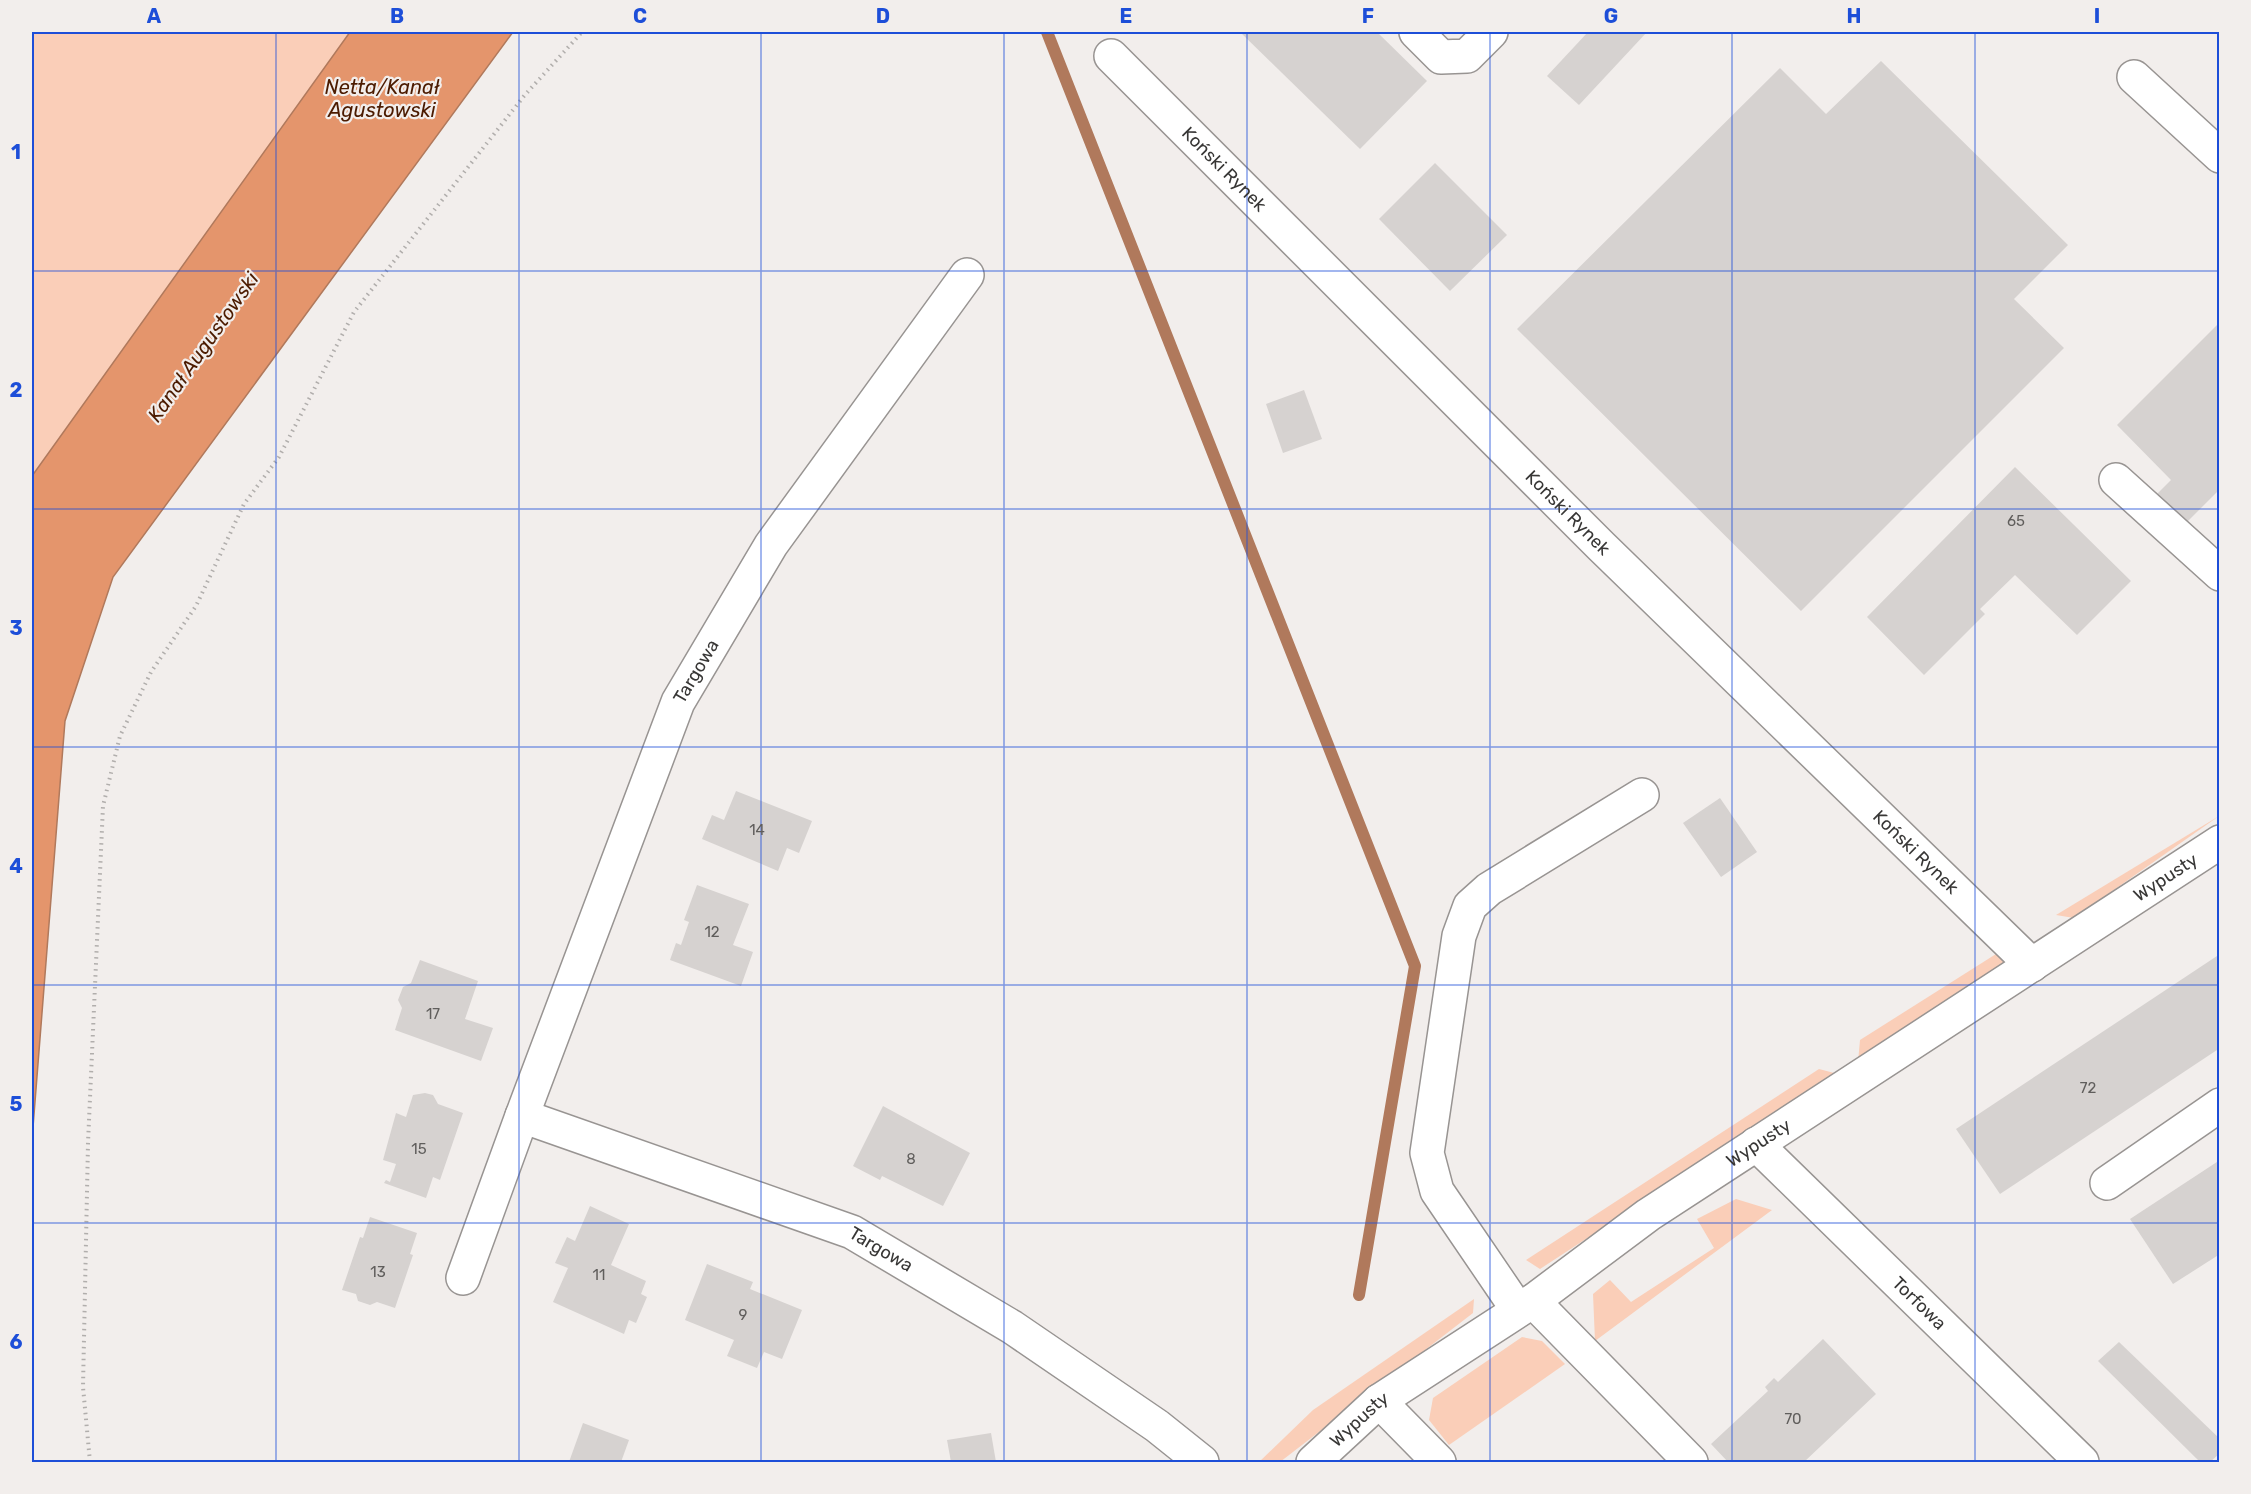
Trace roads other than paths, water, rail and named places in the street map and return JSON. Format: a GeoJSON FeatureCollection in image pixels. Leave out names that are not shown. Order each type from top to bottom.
{"type":"FeatureCollection","features":[{"type":"Feature","properties":{"kind":"street"},"geometry":{"type":"LineString","coordinates":[[1416,32],[1441,57],[1467,56],[1491,32]]}},
{"type":"Feature","properties":{"kind":"street","name":"Koński Rynek"},"geometry":{"type":"LineString","coordinates":[[1111,56],[1593,538],[2031,965]]}},
{"type":"Feature","properties":{"kind":"street"},"geometry":{"type":"LineString","coordinates":[[2134,78],[2220,156]]}},
{"type":"Feature","properties":{"kind":"street","name":"Targowa"},"geometry":{"type":"LineString","coordinates":[[463,1278],[678,702],[771,545],[967,275]]}},
{"type":"Feature","properties":{"kind":"street"},"geometry":{"type":"LineString","coordinates":[[2115,480],[2220,574]]}},
{"type":"Feature","properties":{"kind":"street"},"geometry":{"type":"LineString","coordinates":[[1642,795],[1489,889],[1470,906],[1459,936],[1427,1153],[1437,1191],[1525,1305],[1691,1462]]}},
{"type":"Feature","properties":{"kind":"street","name":"Wypusty"},"geometry":{"type":"LineString","coordinates":[[1313,1462],[1379,1401],[1525,1305],[1648,1215],[2220,842]]}},
{"type":"Feature","properties":{"kind":"street"},"geometry":{"type":"LineString","coordinates":[[2107,1184],[2220,1105]]}},
{"type":"Feature","properties":{"kind":"street","name":"Targowa"},"geometry":{"type":"LineString","coordinates":[[522,1116],[852,1232],[1012,1327],[1157,1426],[1202,1462]]}},
{"type":"Feature","properties":{"kind":"street","name":"Torfowa"},"geometry":{"type":"LineString","coordinates":[[1756,1144],[2082,1462]]}},
{"type":"Feature","properties":{"kind":"street"},"geometry":{"type":"LineString","coordinates":[[1379,1401],[1439,1462]]}},
{"type":"Feature","properties":{"kind":"water","name":"Netta/Kanał Agustowski"},"geometry":{"type":"Polygon","coordinates":[[[350,32],[513,32],[113,577],[65,721],[32,1140],[32,476],[350,32]]]}},
{"type":"Feature","properties":{"kind":"waterway"},"geometry":{"type":"LineString","coordinates":[[1047,32],[1415,966],[1359,1295]]}},
{"type":"Feature","properties":{"kind":"water label","name":"Kanał Augustowski"},"geometry":{"type":"Point","coordinates":[203,347]}}]}
